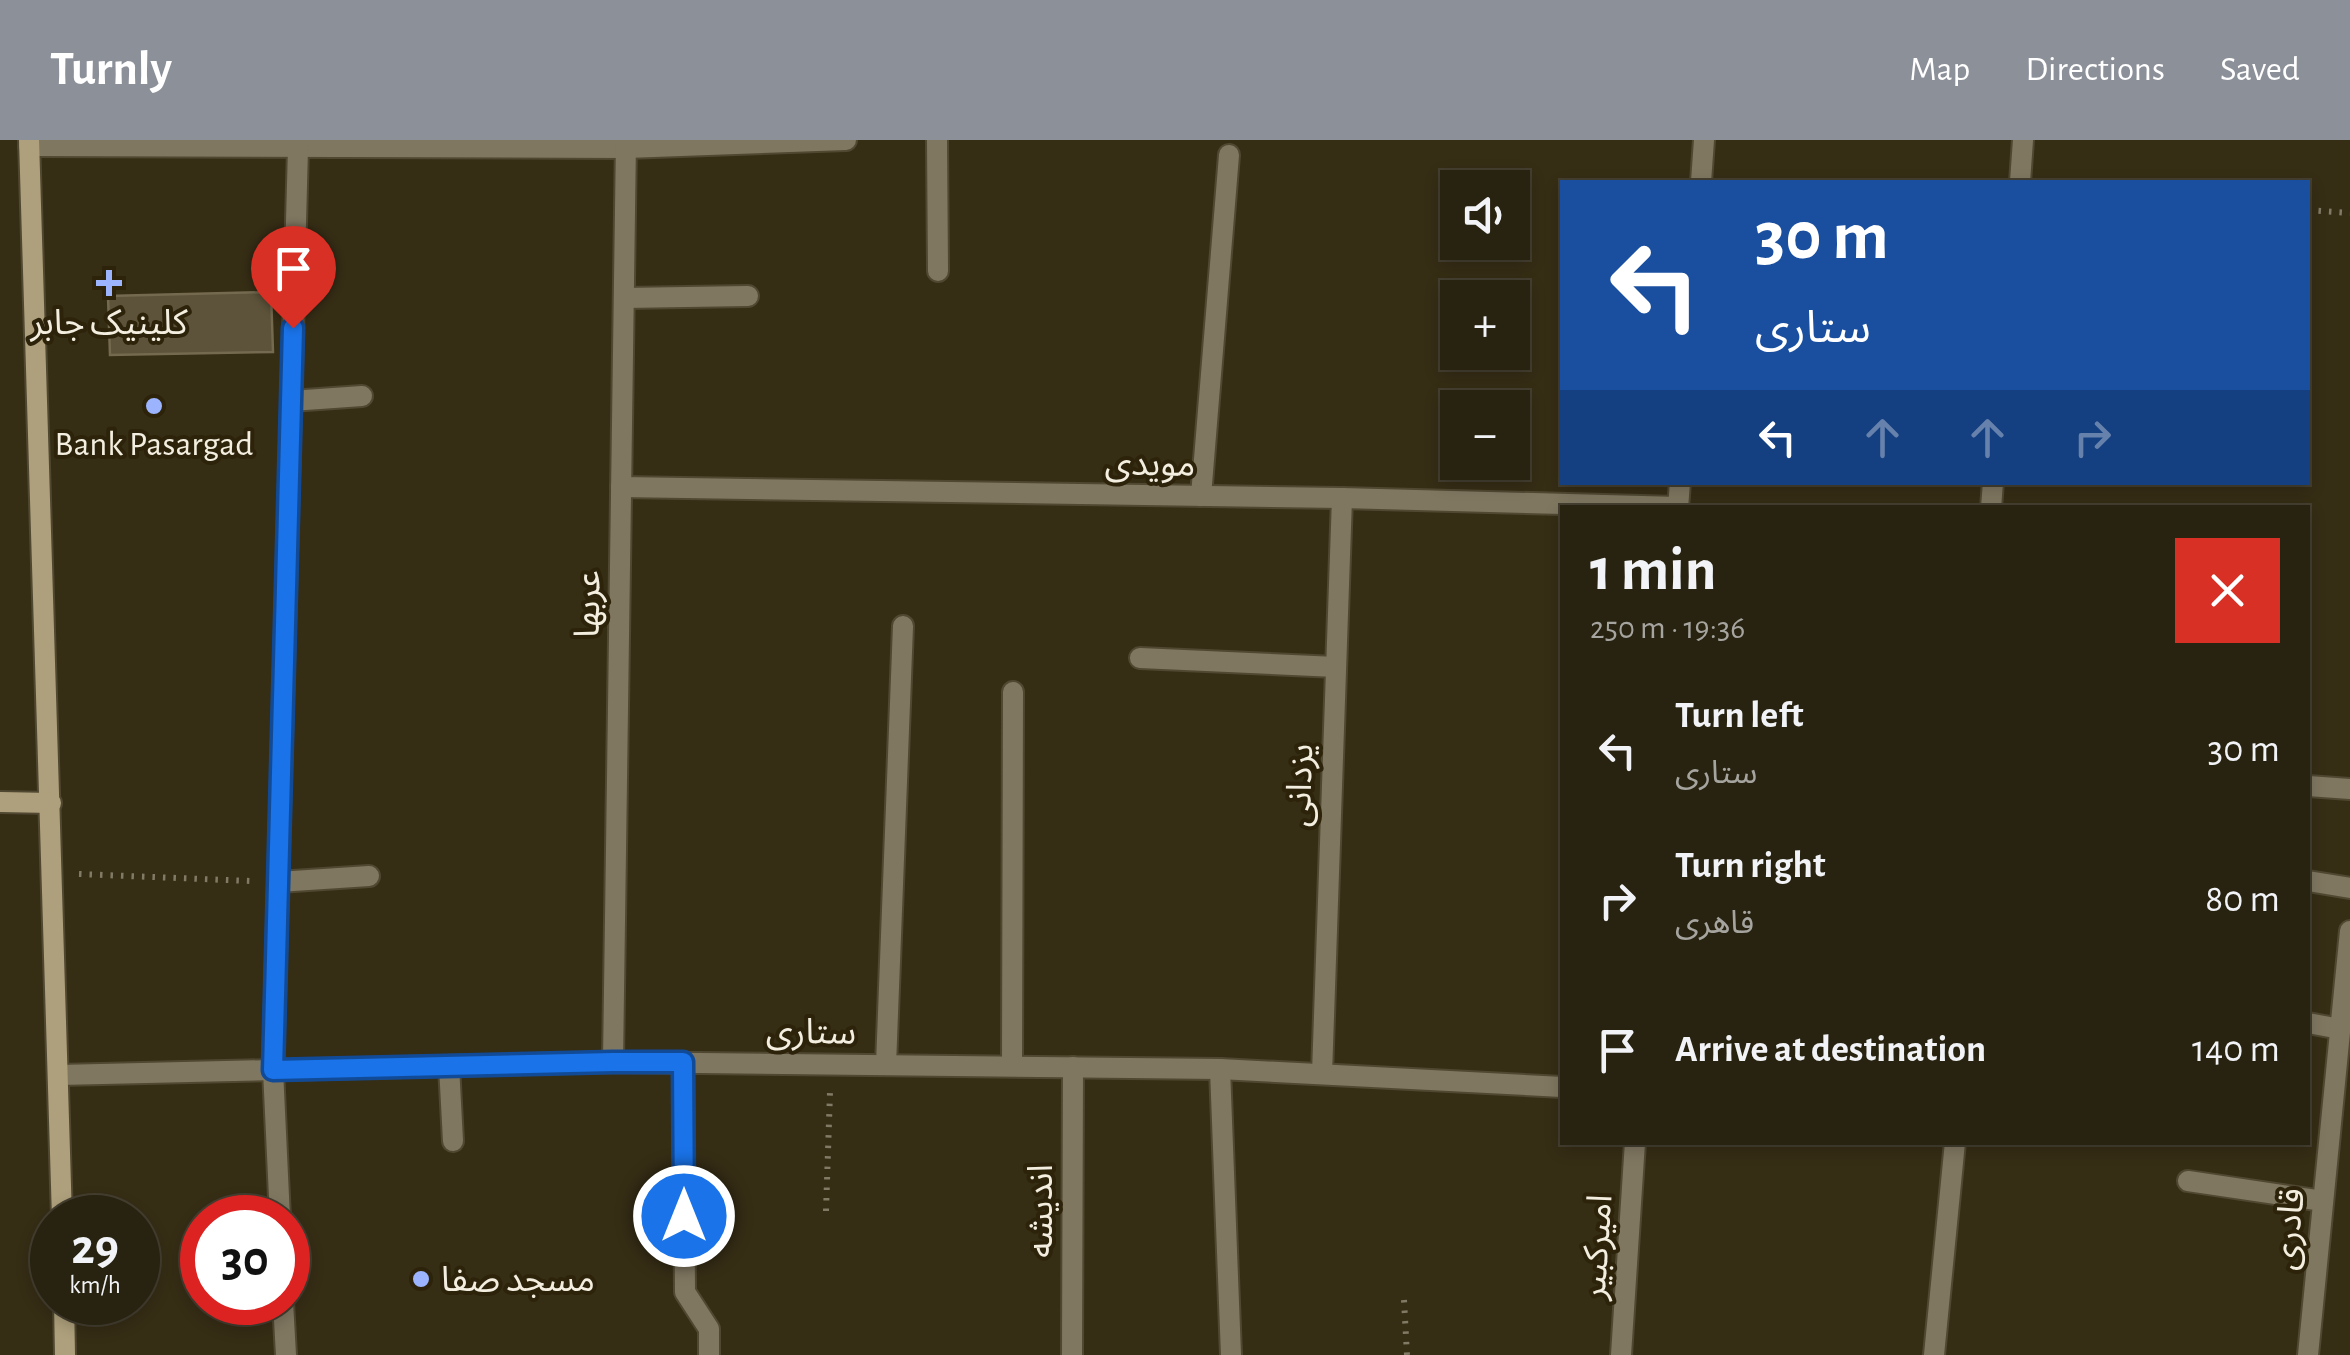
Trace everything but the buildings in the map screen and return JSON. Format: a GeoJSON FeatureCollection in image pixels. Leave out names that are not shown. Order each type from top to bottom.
{"type":"FeatureCollection","features":[{"type":"Feature","properties":{"kind":"main road"},"geometry":{"type":"LineString","coordinates":[[29,143],[62,1195]]}},
{"type":"Feature","properties":{"kind":"main road"},"geometry":{"type":"LineString","coordinates":[[0,802],[51,803]]}},
{"type":"Feature","properties":{"kind":"main road"},"geometry":{"type":"LineString","coordinates":[[64,1325],[65,1355]]}},
{"type":"Feature","properties":{"kind":"street"},"geometry":{"type":"LineString","coordinates":[[29,143],[298,148],[846,140]]}},
{"type":"Feature","properties":{"kind":"street"},"geometry":{"type":"LineString","coordinates":[[937,140],[938,271]]}},
{"type":"Feature","properties":{"kind":"street"},"geometry":{"type":"LineString","coordinates":[[1701,180],[1704,140]]}},
{"type":"Feature","properties":{"kind":"street"},"geometry":{"type":"LineString","coordinates":[[2020,180],[2023,140]]}},
{"type":"Feature","properties":{"kind":"street","name":"عربها"},"geometry":{"type":"LineString","coordinates":[[613,1062],[626,144]]}},
{"type":"Feature","properties":{"kind":"street"},"geometry":{"type":"LineString","coordinates":[[279,1195],[273,1070],[298,148]]}},
{"type":"Feature","properties":{"kind":"street"},"geometry":{"type":"LineString","coordinates":[[1201,496],[1229,155]]}},
{"type":"Feature","properties":{"kind":"street"},"geometry":{"type":"LineString","coordinates":[[624,298],[748,296]]}},
{"type":"Feature","properties":{"kind":"street"},"geometry":{"type":"LineString","coordinates":[[291,400],[362,396]]}},
{"type":"Feature","properties":{"kind":"street","name":"مویدی"},"geometry":{"type":"LineString","coordinates":[[621,487],[1603,505]]}},
{"type":"Feature","properties":{"kind":"street","name":"یزدانی"},"geometry":{"type":"LineString","coordinates":[[1322,1074],[1342,498]]}},
{"type":"Feature","properties":{"kind":"street"},"geometry":{"type":"LineString","coordinates":[[886,1065],[903,626]]}},
{"type":"Feature","properties":{"kind":"street"},"geometry":{"type":"LineString","coordinates":[[1140,658],[1336,667]]}},
{"type":"Feature","properties":{"kind":"street"},"geometry":{"type":"LineString","coordinates":[[1012,1066],[1013,692]]}},
{"type":"Feature","properties":{"kind":"street"},"geometry":{"type":"LineString","coordinates":[[2310,786],[2350,789]]}},
{"type":"Feature","properties":{"kind":"street"},"geometry":{"type":"LineString","coordinates":[[278,882],[369,876]]}},
{"type":"Feature","properties":{"kind":"street"},"geometry":{"type":"LineString","coordinates":[[2310,881],[2350,888]]}},
{"type":"Feature","properties":{"kind":"street","name":"قادری"},"geometry":{"type":"LineString","coordinates":[[2308,1355],[2350,931]]}},
{"type":"Feature","properties":{"kind":"street"},"geometry":{"type":"LineString","coordinates":[[2310,1023],[2340,1029]]}},
{"type":"Feature","properties":{"kind":"street"},"geometry":{"type":"LineString","coordinates":[[683,1062],[685,1292],[710,1329],[709,1355]]}},
{"type":"Feature","properties":{"kind":"street","name":"ستاری"},"geometry":{"type":"LineString","coordinates":[[59,1076],[683,1062],[1220,1068],[1560,1087]]}},
{"type":"Feature","properties":{"kind":"street"},"geometry":{"type":"LineString","coordinates":[[449,1066],[453,1141]]}},
{"type":"Feature","properties":{"kind":"street","name":"اندیشه"},"geometry":{"type":"LineString","coordinates":[[1072,1355],[1073,1067]]}},
{"type":"Feature","properties":{"kind":"street"},"geometry":{"type":"LineString","coordinates":[[1220,1068],[1231,1355]]}},
{"type":"Feature","properties":{"kind":"street","name":"امیرکبیر"},"geometry":{"type":"LineString","coordinates":[[1621,1355],[1635,1145]]}},
{"type":"Feature","properties":{"kind":"street"},"geometry":{"type":"LineString","coordinates":[[1934,1355],[1955,1145]]}},
{"type":"Feature","properties":{"kind":"street"},"geometry":{"type":"LineString","coordinates":[[2188,1181],[2323,1201]]}},
{"type":"Feature","properties":{"kind":"street"},"geometry":{"type":"LineString","coordinates":[[285,1325],[286,1355]]}},
{"type":"Feature","properties":{"kind":"path"},"geometry":{"type":"LineString","coordinates":[[2310,210],[2350,212]]}},
{"type":"Feature","properties":{"kind":"path"},"geometry":{"type":"LineString","coordinates":[[52,873],[278,882]]}},
{"type":"Feature","properties":{"kind":"path"},"geometry":{"type":"LineString","coordinates":[[826,1211],[831,1064]]}},
{"type":"Feature","properties":{"kind":"path"},"geometry":{"type":"LineString","coordinates":[[1404,1300],[1407,1355]]}},
{"type":"Feature","properties":{"kind":"place","name":"کلینیک جابر"},"geometry":{"type":"Point","coordinates":[109,283]}},
{"type":"Feature","properties":{"kind":"place","name":"Bank Pasargad"},"geometry":{"type":"Point","coordinates":[154,406]}},
{"type":"Feature","properties":{"kind":"place","name":"مسجد صفا"},"geometry":{"type":"Point","coordinates":[421,1279]}},
{"type":"Feature","properties":{"kind":"route"},"geometry":{"type":"LineString","coordinates":[[293,328],[273,1070],[683,1062],[684,1216]]}}]}
